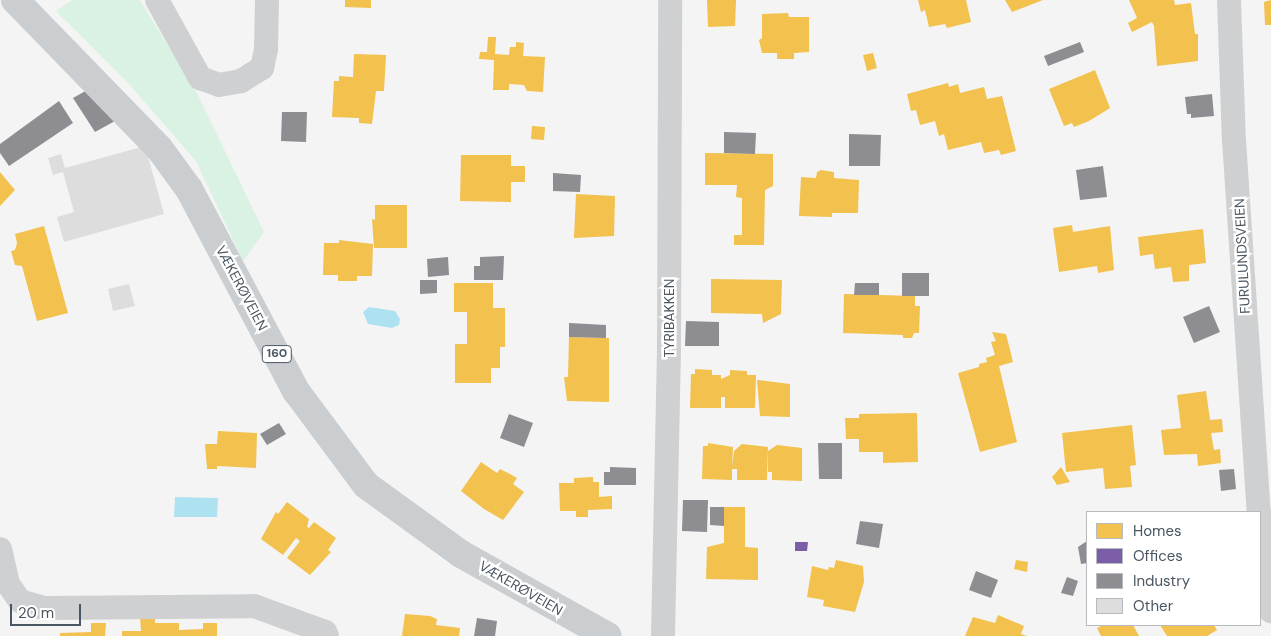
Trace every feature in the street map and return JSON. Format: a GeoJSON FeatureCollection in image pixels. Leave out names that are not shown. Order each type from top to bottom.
{"type":"FeatureCollection","features":[{"type":"Feature","properties":{"kind":"main road","name":"VÆKERØVEIEN"},"geometry":{"type":"LineString","coordinates":[[22,2],[160,148],[189,189],[296,391],[366,485],[461,554],[608,636]]}},
{"type":"Feature","properties":{"kind":"street"},"geometry":{"type":"LineString","coordinates":[[156,0],[200,78],[219,85],[241,81],[262,68],[266,49],[267,0]]}},
{"type":"Feature","properties":{"kind":"street","name":"TYRIBAKKEN"},"geometry":{"type":"LineString","coordinates":[[662,636],[669,350],[670,0]]}},
{"type":"Feature","properties":{"kind":"street","name":"FURULUNDSVEIEN"},"geometry":{"type":"LineString","coordinates":[[1229,0],[1234,140],[1260,511]]}},
{"type":"Feature","properties":{"kind":"street","name":"FURULUNDSVEIEN"},"geometry":{"type":"LineString","coordinates":[[1261,523],[1271,611]]}},
{"type":"Feature","properties":{"kind":"street"},"geometry":{"type":"LineString","coordinates":[[0,549],[8,584],[20,601],[45,608],[254,606],[326,634]]}},
{"type":"Feature","properties":{"kind":"green space"},"geometry":{"type":"Polygon","coordinates":[[[72,0],[140,0],[197,93],[264,232],[243,261],[196,161],[129,84],[56,11],[72,0]]]}},
{"type":"Feature","properties":{"kind":"water"},"geometry":{"type":"Polygon","coordinates":[[[369,307],[395,311],[400,319],[399,325],[392,328],[368,324],[363,312],[369,307]]]}},
{"type":"Feature","properties":{"kind":"water"},"geometry":{"type":"Polygon","coordinates":[[[175,497],[218,498],[217,517],[174,517],[175,497]]]}},
{"type":"Feature","properties":{"kind":"building: Homes"},"geometry":{"type":"Polygon","coordinates":[[[345,0],[371,0],[371,8],[345,7],[345,0]]]}},
{"type":"Feature","properties":{"kind":"building: Homes"},"geometry":{"type":"Polygon","coordinates":[[[707,0],[736,0],[735,26],[708,27],[707,0]]]}},
{"type":"Feature","properties":{"kind":"building: Homes"},"geometry":{"type":"Polygon","coordinates":[[[918,0],[966,0],[971,22],[947,28],[945,24],[929,27],[925,10],[921,12],[918,0]]]}},
{"type":"Feature","properties":{"kind":"building: Homes"},"geometry":{"type":"Polygon","coordinates":[[[1005,0],[1043,0],[1012,12],[1005,0]]]}},
{"type":"Feature","properties":{"kind":"building: Homes"},"geometry":{"type":"Polygon","coordinates":[[[1129,0],[1174,0],[1175,5],[1191,3],[1195,34],[1198,34],[1198,61],[1157,66],[1154,26],[1152,22],[1132,32],[1128,23],[1137,18],[1129,0]]]}},
{"type":"Feature","properties":{"kind":"building: Homes"},"geometry":{"type":"Polygon","coordinates":[[[1271,0],[1271,25],[1265,25],[1264,2],[1271,0]]]}},
{"type":"Feature","properties":{"kind":"building: Homes"},"geometry":{"type":"Polygon","coordinates":[[[788,13],[789,17],[809,17],[809,52],[794,53],[794,59],[777,59],[777,53],[762,53],[759,40],[762,38],[762,14],[788,13]]]}},
{"type":"Feature","properties":{"kind":"building: Homes"},"geometry":{"type":"Polygon","coordinates":[[[488,37],[496,37],[495,54],[509,55],[510,47],[516,47],[516,42],[524,43],[523,56],[545,57],[543,92],[527,91],[524,85],[509,84],[509,90],[493,90],[494,60],[479,59],[480,52],[487,52],[488,37]]]}},
{"type":"Feature","properties":{"kind":"building: Homes"},"geometry":{"type":"Polygon","coordinates":[[[873,53],[877,68],[867,71],[863,55],[873,53]]]}},
{"type":"Feature","properties":{"kind":"building: Homes"},"geometry":{"type":"Polygon","coordinates":[[[354,54],[386,55],[384,91],[376,91],[372,124],[359,123],[359,118],[332,117],[334,81],[339,81],[339,76],[353,77],[354,54]]]}},
{"type":"Feature","properties":{"kind":"building: Homes"},"geometry":{"type":"Polygon","coordinates":[[[1095,70],[1110,108],[1089,121],[1074,127],[1072,123],[1064,126],[1049,89],[1095,70]]]}},
{"type":"Feature","properties":{"kind":"building: Homes"},"geometry":{"type":"Polygon","coordinates":[[[948,83],[949,87],[958,84],[960,93],[984,87],[987,99],[1002,96],[1016,151],[1001,155],[999,150],[984,153],[981,142],[948,150],[944,134],[939,136],[935,121],[920,125],[916,110],[911,111],[907,94],[948,83]]]}},
{"type":"Feature","properties":{"kind":"building: Homes"},"geometry":{"type":"Polygon","coordinates":[[[532,126],[545,127],[544,140],[531,139],[532,126]]]}},
{"type":"Feature","properties":{"kind":"building: Homes"},"geometry":{"type":"Polygon","coordinates":[[[705,153],[773,154],[773,186],[765,190],[764,245],[734,245],[734,235],[742,235],[742,198],[736,197],[737,185],[705,185],[705,153]]]}},
{"type":"Feature","properties":{"kind":"building: Homes"},"geometry":{"type":"Polygon","coordinates":[[[461,155],[511,155],[511,166],[525,166],[525,182],[511,182],[511,202],[460,201],[461,155]]]}},
{"type":"Feature","properties":{"kind":"building: Homes"},"geometry":{"type":"Polygon","coordinates":[[[821,170],[834,172],[834,178],[859,180],[858,213],[832,213],[832,217],[799,216],[801,177],[816,178],[817,172],[821,170]]]}},
{"type":"Feature","properties":{"kind":"building: Homes"},"geometry":{"type":"Polygon","coordinates":[[[0,172],[15,190],[0,206],[0,172]]]}},
{"type":"Feature","properties":{"kind":"building: Homes"},"geometry":{"type":"Polygon","coordinates":[[[576,194],[615,196],[614,236],[574,238],[576,194]]]}},
{"type":"Feature","properties":{"kind":"building: Homes"},"geometry":{"type":"Polygon","coordinates":[[[375,205],[407,205],[407,248],[374,248],[372,219],[375,220],[375,205]]]}},
{"type":"Feature","properties":{"kind":"building: Homes"},"geometry":{"type":"Polygon","coordinates":[[[1072,225],[1073,232],[1110,226],[1114,270],[1098,273],[1097,266],[1059,272],[1053,228],[1072,225]]]}},
{"type":"Feature","properties":{"kind":"building: Homes"},"geometry":{"type":"Polygon","coordinates":[[[44,226],[68,313],[37,321],[22,266],[15,265],[11,251],[15,250],[17,243],[15,234],[44,226]]]}},
{"type":"Feature","properties":{"kind":"building: Homes"},"geometry":{"type":"Polygon","coordinates":[[[1203,229],[1206,263],[1189,265],[1189,281],[1173,282],[1171,267],[1155,269],[1153,254],[1140,256],[1138,237],[1203,229]]]}},
{"type":"Feature","properties":{"kind":"building: Homes"},"geometry":{"type":"Polygon","coordinates":[[[339,240],[373,244],[372,276],[357,276],[357,281],[338,281],[338,275],[323,275],[324,243],[339,243],[339,240]]]}},
{"type":"Feature","properties":{"kind":"building: Homes"},"geometry":{"type":"Polygon","coordinates":[[[711,279],[782,280],[781,314],[763,323],[762,314],[711,313],[711,279]]]}},
{"type":"Feature","properties":{"kind":"building: Homes"},"geometry":{"type":"Polygon","coordinates":[[[454,283],[493,283],[493,308],[505,308],[505,347],[500,347],[500,368],[491,368],[491,383],[455,383],[455,344],[467,344],[467,312],[454,312],[454,283]]]}},
{"type":"Feature","properties":{"kind":"building: Homes"},"geometry":{"type":"Polygon","coordinates":[[[844,294],[915,296],[915,306],[920,306],[919,333],[914,333],[912,338],[903,338],[903,335],[843,333],[844,294]]]}},
{"type":"Feature","properties":{"kind":"building: Homes"},"geometry":{"type":"Polygon","coordinates":[[[992,332],[1006,334],[1013,362],[999,366],[1017,442],[980,452],[958,373],[979,367],[979,364],[987,362],[986,358],[995,355],[991,342],[996,341],[992,332]]]}},
{"type":"Feature","properties":{"kind":"building: Homes"},"geometry":{"type":"Polygon","coordinates":[[[569,337],[609,338],[609,402],[567,401],[564,377],[568,377],[569,337]]]}},
{"type":"Feature","properties":{"kind":"building: Homes"},"geometry":{"type":"Polygon","coordinates":[[[695,369],[712,370],[712,375],[721,375],[721,379],[730,375],[730,370],[747,371],[747,375],[756,375],[755,408],[725,408],[725,397],[721,397],[721,408],[690,408],[691,374],[695,374],[695,369]]]}},
{"type":"Feature","properties":{"kind":"building: Homes"},"geometry":{"type":"Polygon","coordinates":[[[757,380],[790,384],[790,417],[760,416],[757,380]]]}},
{"type":"Feature","properties":{"kind":"building: Homes"},"geometry":{"type":"Polygon","coordinates":[[[1206,391],[1210,420],[1222,419],[1223,432],[1211,433],[1214,450],[1220,449],[1221,463],[1198,466],[1197,454],[1164,455],[1161,430],[1181,428],[1177,395],[1206,391]]]}},
{"type":"Feature","properties":{"kind":"building: Homes"},"geometry":{"type":"Polygon","coordinates":[[[917,413],[918,462],[883,463],[883,452],[859,452],[859,439],[846,439],[845,418],[859,418],[859,414],[917,413]]]}},
{"type":"Feature","properties":{"kind":"building: Homes"},"geometry":{"type":"Polygon","coordinates":[[[1132,425],[1136,465],[1130,466],[1132,487],[1105,489],[1103,468],[1066,472],[1062,433],[1132,425]]]}},
{"type":"Feature","properties":{"kind":"building: Homes"},"geometry":{"type":"Polygon","coordinates":[[[218,431],[257,433],[256,468],[217,466],[217,469],[207,469],[205,444],[217,444],[218,431]]]}},
{"type":"Feature","properties":{"kind":"building: Homes"},"geometry":{"type":"Polygon","coordinates":[[[708,443],[733,447],[732,467],[734,451],[742,444],[768,447],[767,480],[737,480],[737,469],[732,469],[732,480],[702,479],[703,446],[708,446],[708,443]]]}},
{"type":"Feature","properties":{"kind":"building: Homes"},"geometry":{"type":"Polygon","coordinates":[[[777,445],[802,448],[802,481],[772,480],[772,472],[768,472],[768,451],[777,445]]]}},
{"type":"Feature","properties":{"kind":"building: Homes"},"geometry":{"type":"Polygon","coordinates":[[[481,462],[497,473],[500,469],[517,478],[513,484],[524,492],[503,520],[484,509],[461,491],[481,462]]]}},
{"type":"Feature","properties":{"kind":"building: Homes"},"geometry":{"type":"Polygon","coordinates":[[[1061,467],[1070,482],[1057,485],[1052,477],[1061,467]]]}},
{"type":"Feature","properties":{"kind":"building: Homes"},"geometry":{"type":"Polygon","coordinates":[[[593,477],[593,482],[599,482],[599,497],[612,496],[612,509],[588,510],[588,517],[576,517],[576,511],[560,511],[559,483],[574,483],[574,478],[593,477]]]}},
{"type":"Feature","properties":{"kind":"building: Homes"},"geometry":{"type":"Polygon","coordinates":[[[287,502],[309,519],[307,527],[309,528],[314,522],[336,538],[328,550],[331,552],[310,575],[287,558],[300,541],[296,538],[283,555],[261,539],[276,512],[278,514],[287,502]]]}},
{"type":"Feature","properties":{"kind":"building: Homes"},"geometry":{"type":"Polygon","coordinates":[[[724,507],[745,507],[745,547],[758,548],[758,580],[706,579],[707,547],[724,543],[724,507]]]}},
{"type":"Feature","properties":{"kind":"building: Homes"},"geometry":{"type":"Polygon","coordinates":[[[836,560],[863,566],[864,582],[855,612],[823,606],[824,600],[807,597],[812,566],[828,570],[829,567],[834,568],[836,560]]]}},
{"type":"Feature","properties":{"kind":"building: Homes"},"geometry":{"type":"Polygon","coordinates":[[[1016,560],[1028,562],[1027,572],[1014,569],[1016,560]]]}},
{"type":"Feature","properties":{"kind":"building: Homes"},"geometry":{"type":"Polygon","coordinates":[[[405,614],[430,616],[437,619],[436,625],[460,628],[459,636],[402,636],[405,614]]]}},
{"type":"Feature","properties":{"kind":"building: Homes"},"geometry":{"type":"Polygon","coordinates":[[[998,615],[1024,626],[1021,634],[1027,636],[965,636],[973,617],[995,623],[998,615]]]}},
{"type":"Feature","properties":{"kind":"building: Homes"},"geometry":{"type":"Polygon","coordinates":[[[140,616],[155,616],[155,623],[179,623],[179,630],[203,629],[203,623],[217,623],[217,636],[122,636],[122,631],[141,631],[140,616]]]}},
{"type":"Feature","properties":{"kind":"building: Homes"},"geometry":{"type":"Polygon","coordinates":[[[91,623],[106,623],[105,636],[60,636],[60,633],[91,632],[91,623]]]}},
{"type":"Feature","properties":{"kind":"building: Homes"},"geometry":{"type":"Polygon","coordinates":[[[1101,626],[1134,626],[1139,636],[1101,636],[1097,628],[1101,626]]]}},
{"type":"Feature","properties":{"kind":"building: Homes"},"geometry":{"type":"Polygon","coordinates":[[[1161,626],[1215,626],[1217,630],[1207,636],[1167,636],[1161,626]]]}},
{"type":"Feature","properties":{"kind":"building: Offices"},"geometry":{"type":"Polygon","coordinates":[[[795,542],[808,542],[807,551],[795,551],[795,542]]]}},
{"type":"Feature","properties":{"kind":"building: Industry"},"geometry":{"type":"Polygon","coordinates":[[[1080,42],[1084,52],[1048,66],[1044,56],[1080,42]]]}},
{"type":"Feature","properties":{"kind":"building: Industry"},"geometry":{"type":"Polygon","coordinates":[[[89,89],[115,121],[95,132],[73,98],[89,89]]]}},
{"type":"Feature","properties":{"kind":"building: Industry"},"geometry":{"type":"Polygon","coordinates":[[[1212,94],[1214,116],[1191,118],[1191,114],[1187,114],[1185,97],[1212,94]]]}},
{"type":"Feature","properties":{"kind":"building: Industry"},"geometry":{"type":"Polygon","coordinates":[[[59,101],[73,123],[9,166],[0,153],[0,144],[59,101]]]}},
{"type":"Feature","properties":{"kind":"building: Industry"},"geometry":{"type":"Polygon","coordinates":[[[282,112],[307,112],[306,142],[281,141],[282,112]]]}},
{"type":"Feature","properties":{"kind":"building: Industry"},"geometry":{"type":"Polygon","coordinates":[[[724,132],[756,133],[755,154],[724,153],[724,132]]]}},
{"type":"Feature","properties":{"kind":"building: Industry"},"geometry":{"type":"Polygon","coordinates":[[[849,134],[881,135],[880,166],[849,166],[849,134]]]}},
{"type":"Feature","properties":{"kind":"building: Industry"},"geometry":{"type":"Polygon","coordinates":[[[1103,166],[1107,197],[1080,200],[1076,170],[1103,166]]]}},
{"type":"Feature","properties":{"kind":"building: Industry"},"geometry":{"type":"Polygon","coordinates":[[[553,173],[581,175],[580,192],[553,191],[553,173]]]}},
{"type":"Feature","properties":{"kind":"building: Industry"},"geometry":{"type":"Polygon","coordinates":[[[504,256],[503,280],[474,280],[474,266],[480,266],[480,257],[504,256]]]}},
{"type":"Feature","properties":{"kind":"building: Industry"},"geometry":{"type":"Polygon","coordinates":[[[448,257],[449,275],[428,277],[427,259],[448,257]]]}},
{"type":"Feature","properties":{"kind":"building: Industry"},"geometry":{"type":"Polygon","coordinates":[[[902,273],[929,273],[929,296],[902,296],[902,273]]]}},
{"type":"Feature","properties":{"kind":"building: Industry"},"geometry":{"type":"Polygon","coordinates":[[[420,280],[437,280],[437,293],[420,294],[420,280]]]}},
{"type":"Feature","properties":{"kind":"building: Industry"},"geometry":{"type":"Polygon","coordinates":[[[855,283],[879,283],[879,295],[854,295],[855,283]]]}},
{"type":"Feature","properties":{"kind":"building: Industry"},"geometry":{"type":"Polygon","coordinates":[[[1209,306],[1220,332],[1194,343],[1183,317],[1209,306]]]}},
{"type":"Feature","properties":{"kind":"building: Industry"},"geometry":{"type":"Polygon","coordinates":[[[686,321],[719,322],[719,346],[685,346],[686,321]]]}},
{"type":"Feature","properties":{"kind":"building: Industry"},"geometry":{"type":"Polygon","coordinates":[[[569,323],[606,325],[606,338],[569,337],[569,323]]]}},
{"type":"Feature","properties":{"kind":"building: Industry"},"geometry":{"type":"Polygon","coordinates":[[[509,414],[533,423],[524,447],[500,438],[509,414]]]}},
{"type":"Feature","properties":{"kind":"building: Industry"},"geometry":{"type":"Polygon","coordinates":[[[279,423],[286,434],[267,445],[260,434],[279,423]]]}},
{"type":"Feature","properties":{"kind":"building: Industry"},"geometry":{"type":"Polygon","coordinates":[[[818,443],[842,443],[842,479],[819,479],[818,443]]]}},
{"type":"Feature","properties":{"kind":"building: Industry"},"geometry":{"type":"Polygon","coordinates":[[[610,467],[636,468],[636,485],[604,485],[604,472],[610,472],[610,467]]]}},
{"type":"Feature","properties":{"kind":"building: Industry"},"geometry":{"type":"Polygon","coordinates":[[[1234,469],[1236,489],[1221,491],[1219,470],[1234,469]]]}},
{"type":"Feature","properties":{"kind":"building: Industry"},"geometry":{"type":"Polygon","coordinates":[[[683,500],[708,500],[707,532],[682,531],[683,500]]]}},
{"type":"Feature","properties":{"kind":"building: Industry"},"geometry":{"type":"Polygon","coordinates":[[[710,507],[724,507],[724,526],[710,525],[710,507]]]}},
{"type":"Feature","properties":{"kind":"building: Industry"},"geometry":{"type":"Polygon","coordinates":[[[860,521],[883,524],[879,548],[856,544],[860,521]]]}},
{"type":"Feature","properties":{"kind":"building: Industry"},"geometry":{"type":"Polygon","coordinates":[[[1086,542],[1086,563],[1081,564],[1078,547],[1086,542]]]}},
{"type":"Feature","properties":{"kind":"building: Industry"},"geometry":{"type":"Polygon","coordinates":[[[976,571],[998,580],[991,598],[969,590],[976,571]]]}},
{"type":"Feature","properties":{"kind":"building: Industry"},"geometry":{"type":"Polygon","coordinates":[[[1067,577],[1078,581],[1073,596],[1061,593],[1067,577]]]}},
{"type":"Feature","properties":{"kind":"building: Industry"},"geometry":{"type":"Polygon","coordinates":[[[477,618],[497,621],[495,636],[474,636],[477,618]]]}},
{"type":"Feature","properties":{"kind":"building: Other"},"geometry":{"type":"Polygon","coordinates":[[[145,146],[164,214],[64,242],[57,217],[74,212],[63,172],[53,175],[48,158],[61,154],[65,168],[145,146]]]}},
{"type":"Feature","properties":{"kind":"building: Other"},"geometry":{"type":"Polygon","coordinates":[[[129,284],[135,306],[113,311],[108,289],[129,284]]]}}]}
